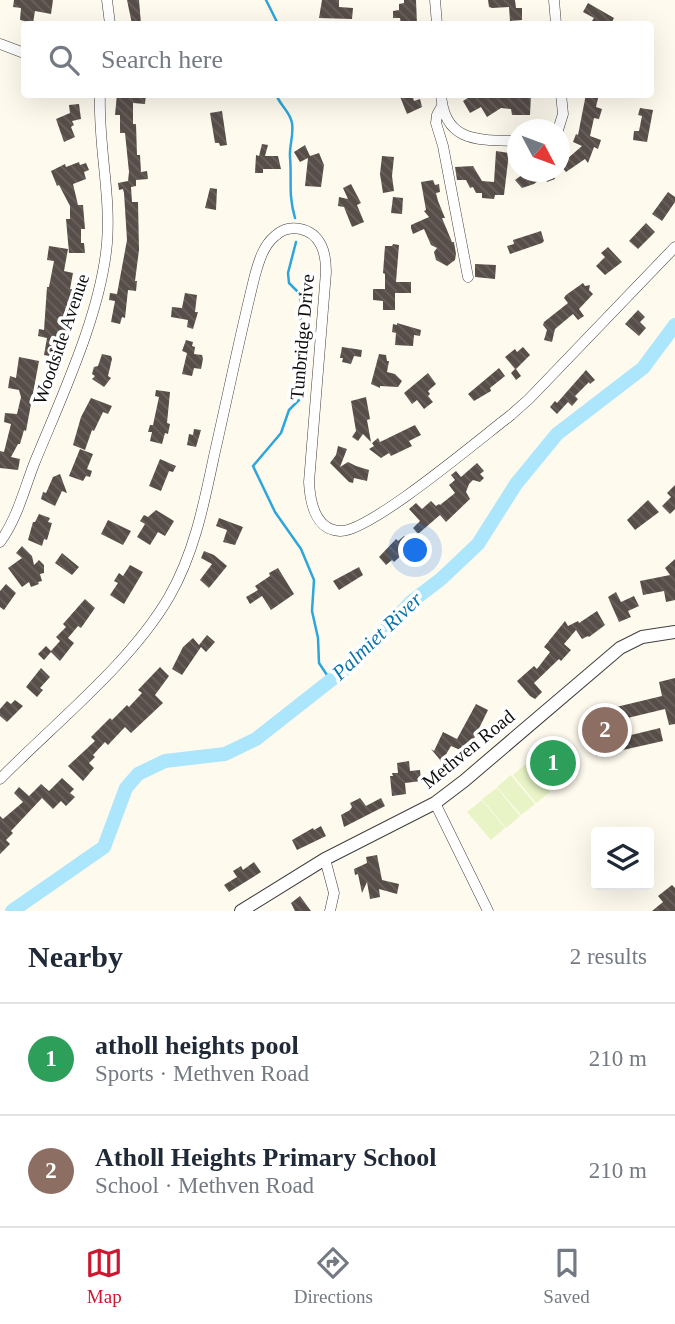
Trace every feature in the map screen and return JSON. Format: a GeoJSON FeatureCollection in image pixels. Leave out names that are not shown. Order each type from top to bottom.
{"type":"FeatureCollection","features":[{"type":"Feature","properties":{"kind":"street"},"geometry":{"type":"LineString","coordinates":[[107,0],[110,21]]}},
{"type":"Feature","properties":{"kind":"street"},"geometry":{"type":"LineString","coordinates":[[435,0],[437,21]]}},
{"type":"Feature","properties":{"kind":"street"},"geometry":{"type":"LineString","coordinates":[[554,0],[555,21]]}},
{"type":"Feature","properties":{"kind":"street"},"geometry":{"type":"LineString","coordinates":[[0,44],[21,52]]}},
{"type":"Feature","properties":{"kind":"street"},"geometry":{"type":"LineString","coordinates":[[441,98],[449,124],[461,134],[479,139],[507,140]]}},
{"type":"Feature","properties":{"kind":"street"},"geometry":{"type":"LineString","coordinates":[[561,98],[561,119]]}},
{"type":"Feature","properties":{"kind":"street","name":"Woodside Avenue"},"geometry":{"type":"LineString","coordinates":[[0,542],[13,519],[55,412],[93,312],[102,276],[107,232],[100,100]]}},
{"type":"Feature","properties":{"kind":"street"},"geometry":{"type":"LineString","coordinates":[[442,106],[436,123],[443,146],[468,277]]}},
{"type":"Feature","properties":{"kind":"street","name":"Tunbridge Drive"},"geometry":{"type":"LineString","coordinates":[[0,779],[120,661],[157,614],[176,584],[192,548],[255,275],[264,250],[276,235],[291,228],[306,231],[317,239],[324,253],[326,272],[309,482],[314,513],[326,526],[338,531],[361,526],[393,505],[511,415],[675,247]]}},
{"type":"Feature","properties":{"kind":"street","name":"Methven Road"},"geometry":{"type":"LineString","coordinates":[[241,911],[325,859],[435,803],[620,648],[642,637],[675,632]]}},
{"type":"Feature","properties":{"kind":"street"},"geometry":{"type":"LineString","coordinates":[[435,803],[488,911]]}},
{"type":"Feature","properties":{"kind":"street"},"geometry":{"type":"LineString","coordinates":[[325,859],[334,893],[330,911]]}},
{"type":"Feature","properties":{"kind":"green space"},"geometry":{"type":"Polygon","coordinates":[[[527,763],[550,792],[536,803],[513,775],[527,763]]]}},
{"type":"Feature","properties":{"kind":"green space"},"geometry":{"type":"Polygon","coordinates":[[[511,775],[535,804],[521,815],[497,787],[511,775]]]}},
{"type":"Feature","properties":{"kind":"green space"},"geometry":{"type":"Polygon","coordinates":[[[497,788],[520,816],[506,828],[482,799],[497,788]]]}},
{"type":"Feature","properties":{"kind":"green space"},"geometry":{"type":"Polygon","coordinates":[[[482,800],[505,828],[491,840],[467,812],[482,800]]]}},
{"type":"Feature","properties":{"kind":"building"},"geometry":{"type":"Polygon","coordinates":[[[14,0],[53,0],[51,14],[35,11],[33,21],[20,20],[21,8],[13,7],[14,0]]]}},
{"type":"Feature","properties":{"kind":"building"},"geometry":{"type":"Polygon","coordinates":[[[127,0],[139,0],[141,21],[131,21],[127,0]]]}},
{"type":"Feature","properties":{"kind":"building"},"geometry":{"type":"Polygon","coordinates":[[[322,0],[339,0],[339,7],[353,8],[352,19],[319,18],[322,0]]]}},
{"type":"Feature","properties":{"kind":"building"},"geometry":{"type":"Polygon","coordinates":[[[404,0],[416,0],[417,21],[393,18],[393,11],[399,10],[399,4],[404,3],[404,0]]]}},
{"type":"Feature","properties":{"kind":"building"},"geometry":{"type":"Polygon","coordinates":[[[488,0],[515,0],[516,8],[522,8],[522,20],[510,21],[509,7],[489,7],[488,0]]]}},
{"type":"Feature","properties":{"kind":"building"},"geometry":{"type":"Polygon","coordinates":[[[588,3],[614,18],[612,21],[592,21],[594,18],[583,12],[588,3]]]}},
{"type":"Feature","properties":{"kind":"building"},"geometry":{"type":"Polygon","coordinates":[[[117,98],[146,98],[145,104],[133,103],[137,155],[140,155],[141,172],[147,171],[148,179],[136,180],[136,186],[131,187],[132,202],[138,202],[136,291],[128,290],[125,318],[122,317],[120,324],[111,322],[115,301],[109,300],[110,293],[117,294],[127,240],[124,193],[123,189],[119,190],[118,183],[128,181],[129,172],[125,133],[120,133],[120,115],[115,115],[117,98]]]}},
{"type":"Feature","properties":{"kind":"building"},"geometry":{"type":"Polygon","coordinates":[[[401,98],[413,98],[414,101],[420,99],[422,107],[407,114],[401,98]]]}},
{"type":"Feature","properties":{"kind":"building"},"geometry":{"type":"Polygon","coordinates":[[[468,98],[531,98],[530,115],[512,115],[511,109],[501,108],[487,117],[481,107],[470,113],[463,101],[468,98]]]}},
{"type":"Feature","properties":{"kind":"building"},"geometry":{"type":"Polygon","coordinates":[[[585,98],[598,98],[596,107],[602,109],[599,119],[594,118],[590,136],[601,140],[598,149],[594,147],[588,163],[585,159],[570,169],[570,156],[582,146],[573,142],[576,134],[578,135],[585,98]]]}},
{"type":"Feature","properties":{"kind":"building"},"geometry":{"type":"Polygon","coordinates":[[[79,104],[81,119],[72,121],[74,125],[71,127],[75,137],[64,142],[56,119],[70,113],[69,105],[79,104]]]}},
{"type":"Feature","properties":{"kind":"building"},"geometry":{"type":"Polygon","coordinates":[[[640,108],[653,110],[647,142],[633,140],[634,131],[639,131],[642,116],[638,115],[640,108]]]}},
{"type":"Feature","properties":{"kind":"building"},"geometry":{"type":"Polygon","coordinates":[[[222,111],[227,145],[220,146],[215,143],[210,113],[222,111]]]}},
{"type":"Feature","properties":{"kind":"building"},"geometry":{"type":"Polygon","coordinates":[[[262,144],[268,145],[265,156],[278,156],[281,169],[263,169],[263,173],[255,173],[256,155],[259,156],[262,144]]]}},
{"type":"Feature","properties":{"kind":"building"},"geometry":{"type":"Polygon","coordinates":[[[305,145],[310,156],[319,153],[324,165],[321,187],[305,186],[308,158],[300,162],[294,152],[305,145]]]}},
{"type":"Feature","properties":{"kind":"building"},"geometry":{"type":"Polygon","coordinates":[[[496,151],[507,153],[504,195],[495,195],[494,199],[482,198],[482,193],[476,193],[466,180],[457,180],[455,167],[473,166],[482,181],[494,182],[496,151]]]}},
{"type":"Feature","properties":{"kind":"building"},"geometry":{"type":"Polygon","coordinates":[[[382,156],[394,157],[394,191],[383,193],[380,174],[382,156]]]}},
{"type":"Feature","properties":{"kind":"building"},"geometry":{"type":"Polygon","coordinates":[[[79,162],[80,165],[86,163],[89,170],[84,172],[86,179],[73,184],[78,205],[83,205],[85,229],[81,229],[81,243],[84,243],[85,253],[69,253],[66,219],[70,219],[70,206],[51,171],[65,164],[66,167],[79,162]]]}},
{"type":"Feature","properties":{"kind":"building"},"geometry":{"type":"Polygon","coordinates":[[[433,180],[435,185],[439,184],[440,192],[436,193],[445,218],[442,218],[454,242],[456,254],[455,260],[447,266],[436,260],[434,252],[437,248],[431,245],[424,229],[413,234],[411,228],[411,225],[429,217],[424,211],[421,182],[433,180]]]}},
{"type":"Feature","properties":{"kind":"building"},"geometry":{"type":"Polygon","coordinates":[[[517,182],[536,182],[534,184],[522,188],[517,182]]]}},
{"type":"Feature","properties":{"kind":"building"},"geometry":{"type":"Polygon","coordinates":[[[351,184],[361,203],[357,205],[364,222],[352,227],[344,207],[338,206],[339,197],[348,199],[343,188],[351,184]]]}},
{"type":"Feature","properties":{"kind":"building"},"geometry":{"type":"Polygon","coordinates":[[[210,188],[217,189],[216,210],[205,208],[210,188]]]}},
{"type":"Feature","properties":{"kind":"building"},"geometry":{"type":"Polygon","coordinates":[[[668,192],[675,197],[675,202],[662,221],[652,214],[668,192]]]}},
{"type":"Feature","properties":{"kind":"building"},"geometry":{"type":"Polygon","coordinates":[[[393,197],[403,198],[402,214],[391,213],[393,197]]]}},
{"type":"Feature","properties":{"kind":"building"},"geometry":{"type":"Polygon","coordinates":[[[646,223],[655,232],[638,249],[629,241],[646,223]]]}},
{"type":"Feature","properties":{"kind":"building"},"geometry":{"type":"Polygon","coordinates":[[[541,231],[544,241],[542,243],[510,254],[507,246],[514,244],[513,240],[541,231]]]}},
{"type":"Feature","properties":{"kind":"building"},"geometry":{"type":"Polygon","coordinates":[[[399,245],[396,282],[411,282],[411,293],[395,293],[395,310],[383,310],[383,301],[373,300],[373,289],[385,289],[385,246],[399,245]]]}},
{"type":"Feature","properties":{"kind":"building"},"geometry":{"type":"Polygon","coordinates":[[[49,246],[68,249],[64,271],[73,273],[70,289],[79,290],[76,324],[69,323],[66,335],[61,334],[55,357],[44,355],[47,338],[38,336],[39,329],[44,330],[47,287],[54,261],[47,260],[49,246]]]}},
{"type":"Feature","properties":{"kind":"building"},"geometry":{"type":"Polygon","coordinates":[[[608,247],[622,262],[605,275],[596,266],[605,257],[601,253],[608,247]]]}},
{"type":"Feature","properties":{"kind":"building"},"geometry":{"type":"Polygon","coordinates":[[[475,264],[496,265],[495,279],[475,277],[475,264]]]}},
{"type":"Feature","properties":{"kind":"building"},"geometry":{"type":"Polygon","coordinates":[[[583,283],[585,286],[590,285],[589,290],[593,294],[579,309],[584,316],[578,320],[573,314],[555,329],[552,342],[544,340],[547,330],[544,322],[568,303],[564,298],[566,295],[583,283]]]}},
{"type":"Feature","properties":{"kind":"building"},"geometry":{"type":"Polygon","coordinates":[[[185,293],[197,295],[195,312],[198,312],[193,329],[187,327],[188,320],[171,317],[172,307],[182,308],[185,293]]]}},
{"type":"Feature","properties":{"kind":"building"},"geometry":{"type":"Polygon","coordinates":[[[638,310],[645,317],[640,322],[646,328],[639,336],[625,324],[638,310]]]}},
{"type":"Feature","properties":{"kind":"building"},"geometry":{"type":"Polygon","coordinates":[[[393,324],[421,330],[420,336],[414,335],[413,346],[395,345],[396,333],[392,332],[393,324]]]}},
{"type":"Feature","properties":{"kind":"building"},"geometry":{"type":"Polygon","coordinates":[[[186,340],[193,342],[194,354],[202,355],[203,359],[201,369],[194,368],[192,376],[182,374],[187,353],[182,351],[186,340]]]}},
{"type":"Feature","properties":{"kind":"building"},"geometry":{"type":"Polygon","coordinates":[[[342,347],[362,350],[361,357],[354,356],[351,364],[342,362],[342,347]]]}},
{"type":"Feature","properties":{"kind":"building"},"geometry":{"type":"Polygon","coordinates":[[[523,347],[530,355],[516,369],[521,376],[516,380],[511,373],[515,369],[505,357],[515,349],[517,352],[523,347]]]}},
{"type":"Feature","properties":{"kind":"building"},"geometry":{"type":"Polygon","coordinates":[[[102,354],[111,356],[112,359],[108,376],[111,378],[104,387],[92,379],[95,376],[92,374],[94,367],[98,366],[102,354]]]}},
{"type":"Feature","properties":{"kind":"building"},"geometry":{"type":"Polygon","coordinates":[[[379,354],[386,355],[389,361],[387,372],[395,374],[402,381],[398,387],[380,388],[371,384],[379,354]]]}},
{"type":"Feature","properties":{"kind":"building"},"geometry":{"type":"Polygon","coordinates":[[[19,357],[39,361],[26,431],[24,430],[20,444],[11,457],[20,459],[18,470],[0,468],[0,451],[4,452],[11,424],[4,422],[5,413],[17,414],[21,397],[19,390],[8,388],[10,376],[16,378],[19,357]]]}},
{"type":"Feature","properties":{"kind":"building"},"geometry":{"type":"Polygon","coordinates":[[[499,368],[505,376],[490,388],[491,391],[474,401],[468,394],[499,368]]]}},
{"type":"Feature","properties":{"kind":"building"},"geometry":{"type":"Polygon","coordinates":[[[586,370],[595,380],[590,384],[589,382],[575,396],[578,399],[572,406],[568,402],[557,414],[550,407],[555,401],[557,403],[586,370]]]}},
{"type":"Feature","properties":{"kind":"building"},"geometry":{"type":"Polygon","coordinates":[[[428,373],[436,384],[428,391],[433,402],[424,409],[417,400],[412,404],[404,393],[428,373]]]}},
{"type":"Feature","properties":{"kind":"building"},"geometry":{"type":"Polygon","coordinates":[[[156,390],[170,392],[167,423],[170,424],[162,444],[150,441],[152,432],[148,432],[150,425],[153,425],[159,397],[155,396],[156,390]]]}},
{"type":"Feature","properties":{"kind":"building"},"geometry":{"type":"Polygon","coordinates":[[[366,397],[371,442],[363,434],[358,441],[352,437],[356,431],[351,401],[366,397]]]}},
{"type":"Feature","properties":{"kind":"building"},"geometry":{"type":"Polygon","coordinates":[[[91,398],[112,406],[108,414],[103,412],[94,431],[92,430],[85,450],[73,445],[81,417],[91,398]]]}},
{"type":"Feature","properties":{"kind":"building"},"geometry":{"type":"Polygon","coordinates":[[[415,425],[421,435],[409,441],[412,446],[381,458],[369,449],[378,438],[380,442],[415,425]]]}},
{"type":"Feature","properties":{"kind":"building"},"geometry":{"type":"Polygon","coordinates":[[[194,429],[201,430],[196,447],[187,445],[189,434],[193,435],[194,429]]]}},
{"type":"Feature","properties":{"kind":"building"},"geometry":{"type":"Polygon","coordinates":[[[338,446],[347,449],[340,467],[348,462],[369,470],[367,481],[354,478],[353,483],[349,482],[330,463],[338,446]]]}},
{"type":"Feature","properties":{"kind":"building"},"geometry":{"type":"Polygon","coordinates":[[[80,449],[93,454],[87,469],[92,471],[90,477],[86,476],[83,481],[69,476],[80,449]]]}},
{"type":"Feature","properties":{"kind":"building"},"geometry":{"type":"Polygon","coordinates":[[[160,459],[176,466],[173,472],[169,471],[161,491],[149,486],[160,459]]]}},
{"type":"Feature","properties":{"kind":"building"},"geometry":{"type":"Polygon","coordinates":[[[477,463],[484,471],[480,474],[484,478],[480,482],[473,480],[469,484],[466,492],[470,499],[446,522],[440,515],[418,534],[413,528],[420,521],[409,509],[416,503],[422,509],[431,501],[436,506],[440,505],[455,493],[449,485],[455,480],[451,475],[456,471],[461,477],[477,463]]]}},
{"type":"Feature","properties":{"kind":"building"},"geometry":{"type":"Polygon","coordinates":[[[60,474],[67,493],[62,491],[55,506],[41,499],[53,477],[60,474]]]}},
{"type":"Feature","properties":{"kind":"building"},"geometry":{"type":"Polygon","coordinates":[[[675,485],[675,509],[670,514],[662,506],[671,497],[667,493],[675,485]]]}},
{"type":"Feature","properties":{"kind":"building"},"geometry":{"type":"Polygon","coordinates":[[[648,500],[659,512],[635,530],[627,520],[648,500]]]}},
{"type":"Feature","properties":{"kind":"building"},"geometry":{"type":"Polygon","coordinates":[[[156,510],[174,521],[165,536],[158,532],[150,545],[137,537],[145,524],[140,521],[144,515],[148,517],[156,510]]]}},
{"type":"Feature","properties":{"kind":"building"},"geometry":{"type":"Polygon","coordinates":[[[39,514],[50,518],[48,522],[52,523],[47,540],[44,539],[42,546],[28,540],[33,522],[39,514]]]}},
{"type":"Feature","properties":{"kind":"building"},"geometry":{"type":"Polygon","coordinates":[[[219,518],[243,527],[235,545],[223,542],[227,530],[216,526],[219,518]]]}},
{"type":"Feature","properties":{"kind":"building"},"geometry":{"type":"Polygon","coordinates":[[[108,520],[131,531],[123,545],[101,534],[108,520]]]}},
{"type":"Feature","properties":{"kind":"building"},"geometry":{"type":"Polygon","coordinates":[[[404,536],[413,545],[394,562],[392,560],[386,565],[379,557],[396,539],[398,541],[404,536]]]}},
{"type":"Feature","properties":{"kind":"building"},"geometry":{"type":"Polygon","coordinates":[[[22,546],[32,556],[34,565],[39,560],[44,565],[44,573],[40,574],[42,581],[31,587],[29,582],[22,587],[8,568],[22,558],[16,553],[22,546]]]}},
{"type":"Feature","properties":{"kind":"building"},"geometry":{"type":"Polygon","coordinates":[[[204,551],[214,555],[227,566],[209,588],[200,580],[212,564],[201,558],[204,551]]]}},
{"type":"Feature","properties":{"kind":"building"},"geometry":{"type":"Polygon","coordinates":[[[62,553],[79,567],[72,575],[55,563],[62,553]]]}},
{"type":"Feature","properties":{"kind":"building"},"geometry":{"type":"Polygon","coordinates":[[[675,559],[675,600],[666,602],[664,591],[643,595],[640,581],[670,575],[665,568],[675,559]]]}},
{"type":"Feature","properties":{"kind":"building"},"geometry":{"type":"Polygon","coordinates":[[[130,565],[143,572],[124,604],[110,595],[118,583],[114,581],[119,573],[123,576],[130,565]]]}},
{"type":"Feature","properties":{"kind":"building"},"geometry":{"type":"Polygon","coordinates":[[[359,567],[363,575],[339,590],[333,581],[359,567]]]}},
{"type":"Feature","properties":{"kind":"building"},"geometry":{"type":"Polygon","coordinates":[[[278,568],[294,594],[271,610],[262,596],[250,604],[246,597],[258,590],[255,586],[278,568]]]}},
{"type":"Feature","properties":{"kind":"building"},"geometry":{"type":"Polygon","coordinates":[[[6,584],[16,593],[4,610],[0,607],[0,591],[6,584]]]}},
{"type":"Feature","properties":{"kind":"building"},"geometry":{"type":"Polygon","coordinates":[[[616,592],[621,602],[634,596],[639,606],[628,611],[631,617],[619,622],[608,597],[616,592]]]}},
{"type":"Feature","properties":{"kind":"building"},"geometry":{"type":"Polygon","coordinates":[[[85,599],[95,608],[81,628],[78,626],[68,638],[74,643],[60,661],[51,652],[44,660],[38,654],[46,646],[51,651],[60,641],[56,637],[66,627],[63,624],[85,599]]]}},
{"type":"Feature","properties":{"kind":"building"},"geometry":{"type":"Polygon","coordinates":[[[597,611],[605,625],[582,639],[576,630],[564,644],[571,650],[534,683],[542,692],[535,699],[530,696],[517,681],[534,666],[537,669],[550,652],[544,647],[565,621],[568,626],[578,621],[579,623],[597,611]]]}},
{"type":"Feature","properties":{"kind":"building"},"geometry":{"type":"Polygon","coordinates":[[[207,635],[215,642],[206,652],[201,647],[182,675],[172,669],[183,647],[193,638],[199,645],[207,635]]]}},
{"type":"Feature","properties":{"kind":"building"},"geometry":{"type":"Polygon","coordinates":[[[160,667],[169,676],[155,695],[163,703],[131,733],[125,727],[108,745],[105,742],[93,755],[95,757],[89,763],[94,768],[83,781],[68,766],[95,741],[91,737],[110,718],[112,720],[127,705],[129,707],[142,693],[138,690],[160,667]]]}},
{"type":"Feature","properties":{"kind":"building"},"geometry":{"type":"Polygon","coordinates":[[[41,668],[50,677],[40,688],[43,690],[37,697],[26,687],[41,668]]]}},
{"type":"Feature","properties":{"kind":"building"},"geometry":{"type":"Polygon","coordinates":[[[675,678],[675,724],[669,725],[665,709],[590,727],[587,714],[662,696],[659,682],[675,678]]]}},
{"type":"Feature","properties":{"kind":"building"},"geometry":{"type":"Polygon","coordinates":[[[15,700],[23,706],[7,722],[0,716],[0,709],[7,701],[11,704],[15,700]]]}},
{"type":"Feature","properties":{"kind":"building"},"geometry":{"type":"Polygon","coordinates":[[[476,704],[488,710],[467,753],[451,746],[445,756],[452,760],[448,767],[440,763],[431,749],[434,751],[443,732],[457,739],[476,704]]]}},
{"type":"Feature","properties":{"kind":"building"},"geometry":{"type":"Polygon","coordinates":[[[660,728],[663,741],[596,756],[594,744],[660,728]]]}},
{"type":"Feature","properties":{"kind":"building"},"geometry":{"type":"Polygon","coordinates":[[[409,761],[410,771],[420,770],[421,781],[405,783],[406,794],[392,796],[390,776],[393,776],[392,773],[398,773],[397,763],[409,761]]]}},
{"type":"Feature","properties":{"kind":"building"},"geometry":{"type":"Polygon","coordinates":[[[62,778],[74,789],[70,793],[75,797],[66,806],[61,801],[53,809],[42,798],[11,831],[13,833],[6,840],[10,844],[0,854],[0,816],[3,819],[23,802],[14,793],[19,787],[29,796],[41,784],[49,791],[62,778]]]}},
{"type":"Feature","properties":{"kind":"building"},"geometry":{"type":"Polygon","coordinates":[[[360,798],[366,806],[381,798],[385,806],[344,827],[341,815],[350,810],[350,803],[360,798]]]}},
{"type":"Feature","properties":{"kind":"building"},"geometry":{"type":"Polygon","coordinates":[[[321,826],[326,836],[297,850],[292,840],[321,826]]]}},
{"type":"Feature","properties":{"kind":"building"},"geometry":{"type":"Polygon","coordinates":[[[377,855],[382,880],[399,884],[397,894],[379,889],[380,897],[370,899],[367,882],[362,893],[358,874],[355,875],[354,869],[367,863],[366,857],[377,855]]]}},
{"type":"Feature","properties":{"kind":"building"},"geometry":{"type":"Polygon","coordinates":[[[254,862],[261,872],[229,892],[224,885],[237,877],[233,871],[241,866],[243,870],[254,862]]]}},
{"type":"Feature","properties":{"kind":"building"},"geometry":{"type":"Polygon","coordinates":[[[672,885],[675,888],[675,911],[652,911],[663,902],[658,896],[672,885]]]}},
{"type":"Feature","properties":{"kind":"building"},"geometry":{"type":"Polygon","coordinates":[[[300,896],[311,911],[295,911],[291,903],[300,896]]]}},
{"type":"Feature","properties":{"kind":"waterway"},"geometry":{"type":"LineString","coordinates":[[266,0],[276,21]]}},
{"type":"Feature","properties":{"kind":"waterway"},"geometry":{"type":"LineString","coordinates":[[278,98],[292,123],[291,188],[295,218]]}},
{"type":"Feature","properties":{"kind":"waterway"},"geometry":{"type":"LineString","coordinates":[[296,242],[288,273],[289,283],[300,294],[303,391],[301,398],[289,410],[281,433],[253,466],[275,512],[301,549],[314,580],[312,611],[318,638],[319,663],[331,681]]}},
{"type":"Feature","properties":{"kind":"waterway","name":"Palmiet River"},"geometry":{"type":"LineString","coordinates":[[12,911],[104,847],[126,788],[138,774],[165,761],[225,754],[256,739],[359,658],[411,602],[441,579],[478,544],[516,484],[557,434],[643,368],[675,325]]}},
{"type":"Feature","properties":{"kind":"place","name":"Atholl Heights Primary School"},"geometry":{"type":"Point","coordinates":[605,730]}},
{"type":"Feature","properties":{"kind":"place","name":"atholl heights pool"},"geometry":{"type":"Point","coordinates":[553,763]}}]}
